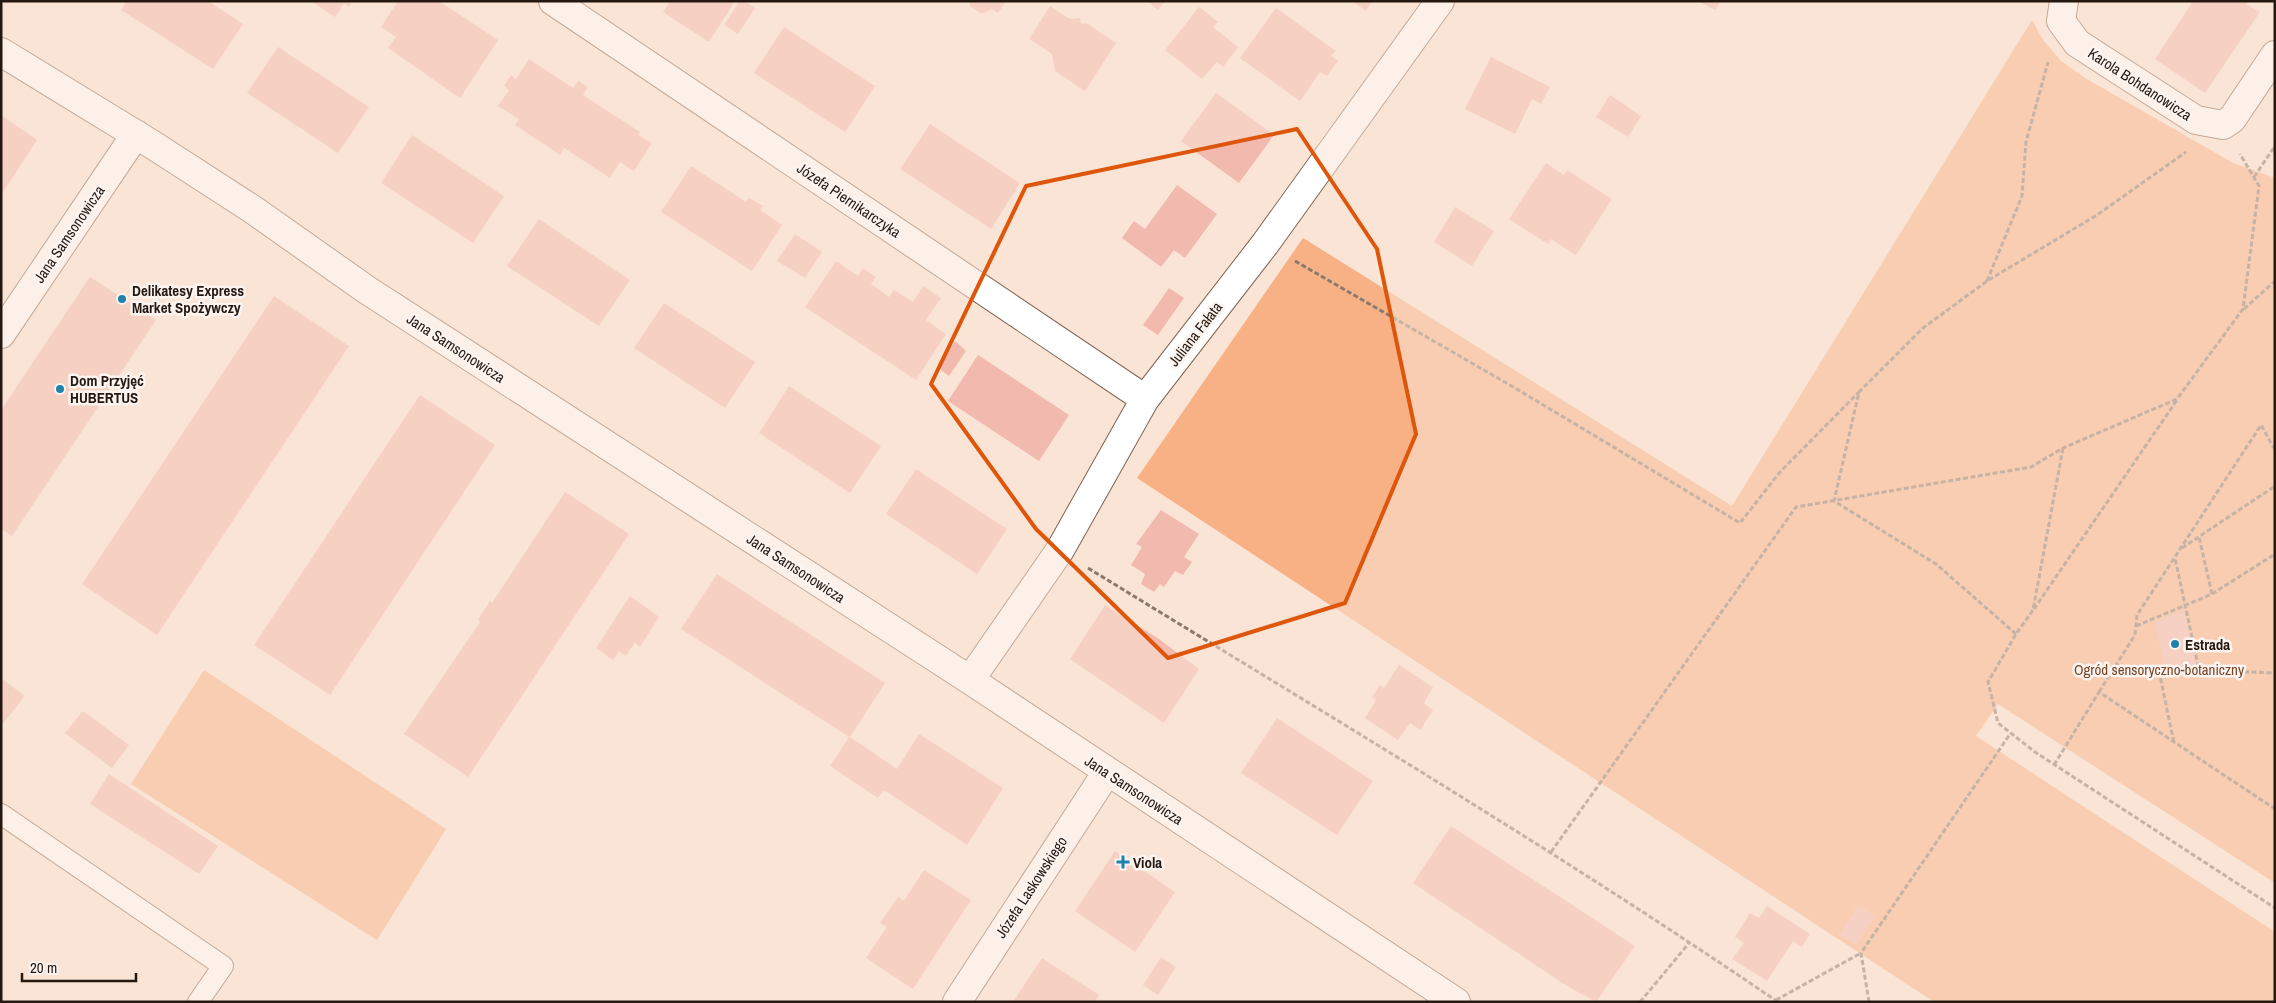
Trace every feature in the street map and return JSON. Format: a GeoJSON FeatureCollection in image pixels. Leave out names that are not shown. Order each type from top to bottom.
{"type":"FeatureCollection","features":[{"type":"Feature","properties":{"kind":"street","name":"Juliana Fałata"},"geometry":{"type":"LineString","coordinates":[[970,680],[1060,550],[1145,399],[1265,244],[1440,1]]}},
{"type":"Feature","properties":{"kind":"street","name":"Józefa Piernikarczyka"},"geometry":{"type":"LineString","coordinates":[[564,4],[1145,399]]}},
{"type":"Feature","properties":{"kind":"street","name":"Karola Bohdanowicza"},"geometry":{"type":"LineString","coordinates":[[2062,11],[2077,43],[2196,120],[2223,125]]}},
{"type":"Feature","properties":{"kind":"street","name":"Jana Samsonowicza"},"geometry":{"type":"LineString","coordinates":[[1,52],[136,134],[252,209],[367,290],[970,680],[1456,1002]]}},
{"type":"Feature","properties":{"kind":"street"},"geometry":{"type":"LineString","coordinates":[[2223,125],[2232,119],[2275,55]]}},
{"type":"Feature","properties":{"kind":"street","name":"Jana Samsonowicza"},"geometry":{"type":"LineString","coordinates":[[1,334],[136,134]]}},
{"type":"Feature","properties":{"kind":"street","name":"Józefa Laskowskiego"},"geometry":{"type":"LineString","coordinates":[[957,1002],[1107,772]]}},
{"type":"Feature","properties":{"kind":"lane"},"geometry":{"type":"LineString","coordinates":[[1,814],[223,966],[198,1002]]}},
{"type":"Feature","properties":{"kind":"path"},"geometry":{"type":"LineString","coordinates":[[1987,281],[2022,196],[2027,136],[2062,11]]}},
{"type":"Feature","properties":{"kind":"path"},"geometry":{"type":"LineString","coordinates":[[1265,244],[1529,396],[1740,523],[1780,472],[1922,328],[1987,281],[2097,215],[2223,125],[2259,186],[2243,309]]}},
{"type":"Feature","properties":{"kind":"path"},"geometry":{"type":"LineString","coordinates":[[2254,177],[2275,146]]}},
{"type":"Feature","properties":{"kind":"path"},"geometry":{"type":"LineString","coordinates":[[2275,281],[2243,309],[2177,399],[2016,634],[1988,682],[1998,723],[2010,734],[2054,765],[2275,908]]}},
{"type":"Feature","properties":{"kind":"path"},"geometry":{"type":"LineString","coordinates":[[1834,500],[1860,392]]}},
{"type":"Feature","properties":{"kind":"path"},"geometry":{"type":"LineString","coordinates":[[1550,852],[1796,507],[2031,467],[2063,448],[2177,399]]}},
{"type":"Feature","properties":{"kind":"path"},"geometry":{"type":"LineString","coordinates":[[2054,765],[2135,635],[2136,615],[2261,425],[2275,450]]}},
{"type":"Feature","properties":{"kind":"path"},"geometry":{"type":"LineString","coordinates":[[2033,610],[2063,448]]}},
{"type":"Feature","properties":{"kind":"path"},"geometry":{"type":"LineString","coordinates":[[2179,550],[2275,486]]}},
{"type":"Feature","properties":{"kind":"path"},"geometry":{"type":"LineString","coordinates":[[1834,500],[1936,564],[2016,634]]}},
{"type":"Feature","properties":{"kind":"path"},"geometry":{"type":"LineString","coordinates":[[2199,537],[2212,594]]}},
{"type":"Feature","properties":{"kind":"path"},"geometry":{"type":"LineString","coordinates":[[1060,550],[1550,852],[1690,942],[1777,1001],[1861,953],[2010,734]]}},
{"type":"Feature","properties":{"kind":"path"},"geometry":{"type":"LineString","coordinates":[[2136,626],[2212,594],[2275,554]]}},
{"type":"Feature","properties":{"kind":"path"},"geometry":{"type":"LineString","coordinates":[[2174,558],[2186,605],[2198,670]]}},
{"type":"Feature","properties":{"kind":"path"},"geometry":{"type":"LineString","coordinates":[[2112,671],[2198,670],[2275,673]]}},
{"type":"Feature","properties":{"kind":"path"},"geometry":{"type":"LineString","coordinates":[[2159,671],[2174,743]]}},
{"type":"Feature","properties":{"kind":"path"},"geometry":{"type":"LineString","coordinates":[[2099,692],[2275,809]]}},
{"type":"Feature","properties":{"kind":"path"},"geometry":{"type":"LineString","coordinates":[[1640,1002],[1690,942]]}},
{"type":"Feature","properties":{"kind":"path"},"geometry":{"type":"LineString","coordinates":[[1861,953],[1869,1002]]}},
{"type":"Feature","properties":{"kind":"highlighted area"},"geometry":{"type":"Polygon","coordinates":[[[1297,129],[1377,249],[1416,434],[1345,603],[1168,658],[1036,529],[931,384],[1026,186],[1297,129]]]}},
{"type":"Feature","properties":{"kind":"green space","name":"Ogród sensoryczno-botaniczny"},"geometry":{"type":"Polygon","coordinates":[[[2032,20],[2043,40],[2061,61],[2085,78],[2233,163],[2275,178],[2275,883],[1998,704],[1976,736],[2275,932],[2275,1002],[1934,1002],[1137,478],[1303,238],[1732,506],[2032,20]]]}},
{"type":"Feature","properties":{"kind":"green space"},"geometry":{"type":"Polygon","coordinates":[[[204,670],[446,829],[377,940],[131,784],[204,670]]]}},
{"type":"Feature","properties":{"kind":"building"},"geometry":{"type":"Polygon","coordinates":[[[127,1],[208,1],[243,24],[213,69],[121,10],[127,1]]]}},
{"type":"Feature","properties":{"kind":"building"},"geometry":{"type":"Polygon","coordinates":[[[311,1],[352,1],[349,7],[344,3],[335,17],[311,1]]]}},
{"type":"Feature","properties":{"kind":"building"},"geometry":{"type":"Polygon","coordinates":[[[398,1],[439,1],[498,40],[460,98],[388,48],[396,37],[381,27],[398,1]]]}},
{"type":"Feature","properties":{"kind":"building"},"geometry":{"type":"Polygon","coordinates":[[[670,1],[735,1],[709,42],[663,12],[670,1]]]}},
{"type":"Feature","properties":{"kind":"building"},"geometry":{"type":"Polygon","coordinates":[[[740,1],[744,1],[755,8],[738,34],[724,25],[740,1]]]}},
{"type":"Feature","properties":{"kind":"building"},"geometry":{"type":"Polygon","coordinates":[[[970,1],[1006,1],[998,13],[992,9],[982,14],[970,6],[970,1]]]}},
{"type":"Feature","properties":{"kind":"building"},"geometry":{"type":"Polygon","coordinates":[[[1147,1],[1165,1],[1158,10],[1147,1]]]}},
{"type":"Feature","properties":{"kind":"building"},"geometry":{"type":"Polygon","coordinates":[[[1352,1],[1372,1],[1366,11],[1352,1]]]}},
{"type":"Feature","properties":{"kind":"building"},"geometry":{"type":"Polygon","coordinates":[[[1698,1],[1721,1],[1715,10],[1698,1]]]}},
{"type":"Feature","properties":{"kind":"building"},"geometry":{"type":"Polygon","coordinates":[[[2193,1],[2248,1],[2246,4],[2260,12],[2205,93],[2155,59],[2193,1]]]}},
{"type":"Feature","properties":{"kind":"building"},"geometry":{"type":"Polygon","coordinates":[[[1050,6],[1070,19],[1080,18],[1081,24],[1086,23],[1116,43],[1085,91],[1055,71],[1052,54],[1029,39],[1050,6]]]}},
{"type":"Feature","properties":{"kind":"building"},"geometry":{"type":"Polygon","coordinates":[[[1199,7],[1218,22],[1213,27],[1238,47],[1223,67],[1217,62],[1202,79],[1165,50],[1199,7]]]}},
{"type":"Feature","properties":{"kind":"building"},"geometry":{"type":"Polygon","coordinates":[[[1276,8],[1336,51],[1331,56],[1338,61],[1327,76],[1320,72],[1300,101],[1240,58],[1276,8]]]}},
{"type":"Feature","properties":{"kind":"building"},"geometry":{"type":"Polygon","coordinates":[[[784,27],[875,86],[845,132],[754,73],[784,27]]]}},
{"type":"Feature","properties":{"kind":"building"},"geometry":{"type":"Polygon","coordinates":[[[278,47],[369,107],[338,153],[247,93],[278,47]]]}},
{"type":"Feature","properties":{"kind":"building"},"geometry":{"type":"Polygon","coordinates":[[[1491,57],[1550,87],[1541,104],[1532,99],[1515,134],[1465,109],[1491,57]]]}},
{"type":"Feature","properties":{"kind":"building"},"geometry":{"type":"Polygon","coordinates":[[[529,59],[573,88],[578,81],[588,87],[583,95],[640,132],[638,135],[652,143],[634,171],[620,162],[610,178],[564,148],[560,155],[515,125],[519,119],[498,106],[509,90],[504,86],[511,75],[516,79],[529,59]]]}},
{"type":"Feature","properties":{"kind":"building"},"geometry":{"type":"Polygon","coordinates":[[[1216,93],[1274,135],[1239,183],[1181,141],[1216,93]]]}},
{"type":"Feature","properties":{"kind":"building"},"geometry":{"type":"Polygon","coordinates":[[[1610,95],[1641,116],[1628,137],[1596,117],[1610,95]]]}},
{"type":"Feature","properties":{"kind":"building"},"geometry":{"type":"Polygon","coordinates":[[[1,115],[37,140],[1,195],[1,115]]]}},
{"type":"Feature","properties":{"kind":"building"},"geometry":{"type":"Polygon","coordinates":[[[930,124],[1020,183],[991,229],[900,169],[930,124]]]}},
{"type":"Feature","properties":{"kind":"building"},"geometry":{"type":"Polygon","coordinates":[[[412,135],[504,196],[473,243],[381,183],[412,135]]]}},
{"type":"Feature","properties":{"kind":"building"},"geometry":{"type":"Polygon","coordinates":[[[1546,163],[1564,175],[1567,170],[1612,199],[1576,255],[1551,239],[1548,244],[1509,219],[1546,163]]]}},
{"type":"Feature","properties":{"kind":"building"},"geometry":{"type":"Polygon","coordinates":[[[691,166],[746,202],[749,198],[763,206],[760,210],[782,225],[752,271],[661,212],[691,166]]]}},
{"type":"Feature","properties":{"kind":"building"},"geometry":{"type":"Polygon","coordinates":[[[1177,185],[1217,214],[1185,258],[1174,250],[1161,267],[1122,238],[1134,221],[1145,229],[1177,185]]]}},
{"type":"Feature","properties":{"kind":"building"},"geometry":{"type":"Polygon","coordinates":[[[1455,207],[1494,231],[1472,266],[1434,242],[1455,207]]]}},
{"type":"Feature","properties":{"kind":"building"},"geometry":{"type":"Polygon","coordinates":[[[539,219],[630,280],[599,326],[507,266],[539,219]]]}},
{"type":"Feature","properties":{"kind":"building"},"geometry":{"type":"Polygon","coordinates":[[[795,234],[822,252],[805,278],[777,261],[795,234]]]}},
{"type":"Feature","properties":{"kind":"building"},"geometry":{"type":"Polygon","coordinates":[[[836,261],[858,276],[863,268],[876,277],[871,284],[889,297],[894,290],[913,302],[923,286],[941,298],[926,320],[946,334],[916,380],[805,307],[836,261]]]}},
{"type":"Feature","properties":{"kind":"building"},"geometry":{"type":"Polygon","coordinates":[[[90,277],[156,320],[12,536],[1,529],[1,410],[90,277]]]}},
{"type":"Feature","properties":{"kind":"building"},"geometry":{"type":"Polygon","coordinates":[[[1169,288],[1184,298],[1158,335],[1143,325],[1169,288]]]}},
{"type":"Feature","properties":{"kind":"building"},"geometry":{"type":"Polygon","coordinates":[[[274,296],[349,346],[157,635],[82,584],[274,296]]]}},
{"type":"Feature","properties":{"kind":"building"},"geometry":{"type":"Polygon","coordinates":[[[664,303],[755,362],[725,408],[634,348],[664,303]]]}},
{"type":"Feature","properties":{"kind":"building"},"geometry":{"type":"Polygon","coordinates":[[[955,341],[966,351],[949,376],[937,367],[955,341]]]}},
{"type":"Feature","properties":{"kind":"building"},"geometry":{"type":"Polygon","coordinates":[[[978,355],[1069,415],[1039,461],[948,401],[978,355]]]}},
{"type":"Feature","properties":{"kind":"building"},"geometry":{"type":"Polygon","coordinates":[[[789,386],[881,446],[850,493],[759,433],[789,386]]]}},
{"type":"Feature","properties":{"kind":"building"},"geometry":{"type":"Polygon","coordinates":[[[420,395],[495,445],[330,695],[254,645],[420,395]]]}},
{"type":"Feature","properties":{"kind":"building"},"geometry":{"type":"Polygon","coordinates":[[[916,469],[1007,529],[977,574],[886,514],[916,469]]]}},
{"type":"Feature","properties":{"kind":"building"},"geometry":{"type":"Polygon","coordinates":[[[565,492],[629,534],[468,777],[404,734],[480,622],[478,620],[490,601],[492,603],[565,492]]]}},
{"type":"Feature","properties":{"kind":"building"},"geometry":{"type":"Polygon","coordinates":[[[1161,510],[1199,534],[1184,557],[1192,562],[1183,575],[1175,571],[1164,587],[1160,584],[1154,592],[1141,584],[1145,574],[1131,565],[1142,547],[1136,544],[1161,510]]]}},
{"type":"Feature","properties":{"kind":"building"},"geometry":{"type":"Polygon","coordinates":[[[717,574],[885,683],[850,737],[897,769],[919,734],[1003,788],[967,845],[884,790],[878,798],[830,766],[849,737],[681,629],[717,574]]]}},
{"type":"Feature","properties":{"kind":"building"},"geometry":{"type":"Polygon","coordinates":[[[630,596],[659,617],[640,647],[635,642],[626,656],[619,651],[613,660],[596,648],[630,596]]]}},
{"type":"Feature","properties":{"kind":"building"},"geometry":{"type":"Polygon","coordinates":[[[1105,605],[1159,639],[1199,669],[1164,723],[1070,659],[1105,605]]]}},
{"type":"Feature","properties":{"kind":"building","name":"Estrada"},"geometry":{"type":"Polygon","coordinates":[[[2184,610],[2196,666],[2165,668],[2155,622],[2184,610]]]}},
{"type":"Feature","properties":{"kind":"building"},"geometry":{"type":"Polygon","coordinates":[[[1399,665],[1433,687],[1424,703],[1433,710],[1420,730],[1410,723],[1398,740],[1365,718],[1376,700],[1372,697],[1380,685],[1384,688],[1399,665]]]}},
{"type":"Feature","properties":{"kind":"building"},"geometry":{"type":"Polygon","coordinates":[[[1,678],[25,696],[1,726],[1,678]]]}},
{"type":"Feature","properties":{"kind":"building"},"geometry":{"type":"Polygon","coordinates":[[[83,711],[129,745],[112,768],[65,733],[83,711]]]}},
{"type":"Feature","properties":{"kind":"building"},"geometry":{"type":"Polygon","coordinates":[[[1277,718],[1373,781],[1337,835],[1241,773],[1277,718]]]}},
{"type":"Feature","properties":{"kind":"building"},"geometry":{"type":"Polygon","coordinates":[[[109,774],[218,846],[199,874],[90,804],[109,774]]]}},
{"type":"Feature","properties":{"kind":"building"},"geometry":{"type":"Polygon","coordinates":[[[1451,826],[1635,946],[1596,1002],[1567,986],[1413,883],[1451,826]]]}},
{"type":"Feature","properties":{"kind":"building"},"geometry":{"type":"Polygon","coordinates":[[[1115,851],[1175,892],[1135,952],[1075,911],[1115,851]]]}},
{"type":"Feature","properties":{"kind":"building"},"geometry":{"type":"Polygon","coordinates":[[[924,870],[971,900],[913,989],[866,958],[887,927],[880,923],[898,897],[904,901],[924,870]]]}},
{"type":"Feature","properties":{"kind":"building"},"geometry":{"type":"Polygon","coordinates":[[[1858,905],[1875,916],[1856,945],[1839,935],[1858,905]]]}},
{"type":"Feature","properties":{"kind":"building"},"geometry":{"type":"Polygon","coordinates":[[[1767,906],[1810,934],[1802,947],[1793,941],[1767,981],[1732,959],[1744,943],[1735,937],[1750,913],[1759,918],[1767,906]]]}},
{"type":"Feature","properties":{"kind":"building"},"geometry":{"type":"Polygon","coordinates":[[[1161,957],[1176,967],[1158,995],[1143,985],[1161,957]]]}},
{"type":"Feature","properties":{"kind":"building"},"geometry":{"type":"Polygon","coordinates":[[[1042,958],[1099,995],[1095,1002],[1013,1002],[1042,958]]]}},
{"type":"Feature","properties":{"kind":"place","name":"Delikatesy Express Market Spożywczy"},"geometry":{"type":"Point","coordinates":[122,299]}},
{"type":"Feature","properties":{"kind":"place","name":"Dom Przyjęć HUBERTUS"},"geometry":{"type":"Point","coordinates":[60,389]}},
{"type":"Feature","properties":{"kind":"place","name":"Estrada"},"geometry":{"type":"Point","coordinates":[2175,644]}},
{"type":"Feature","properties":{"kind":"place","name":"Viola"},"geometry":{"type":"Point","coordinates":[1123,862]}}]}
